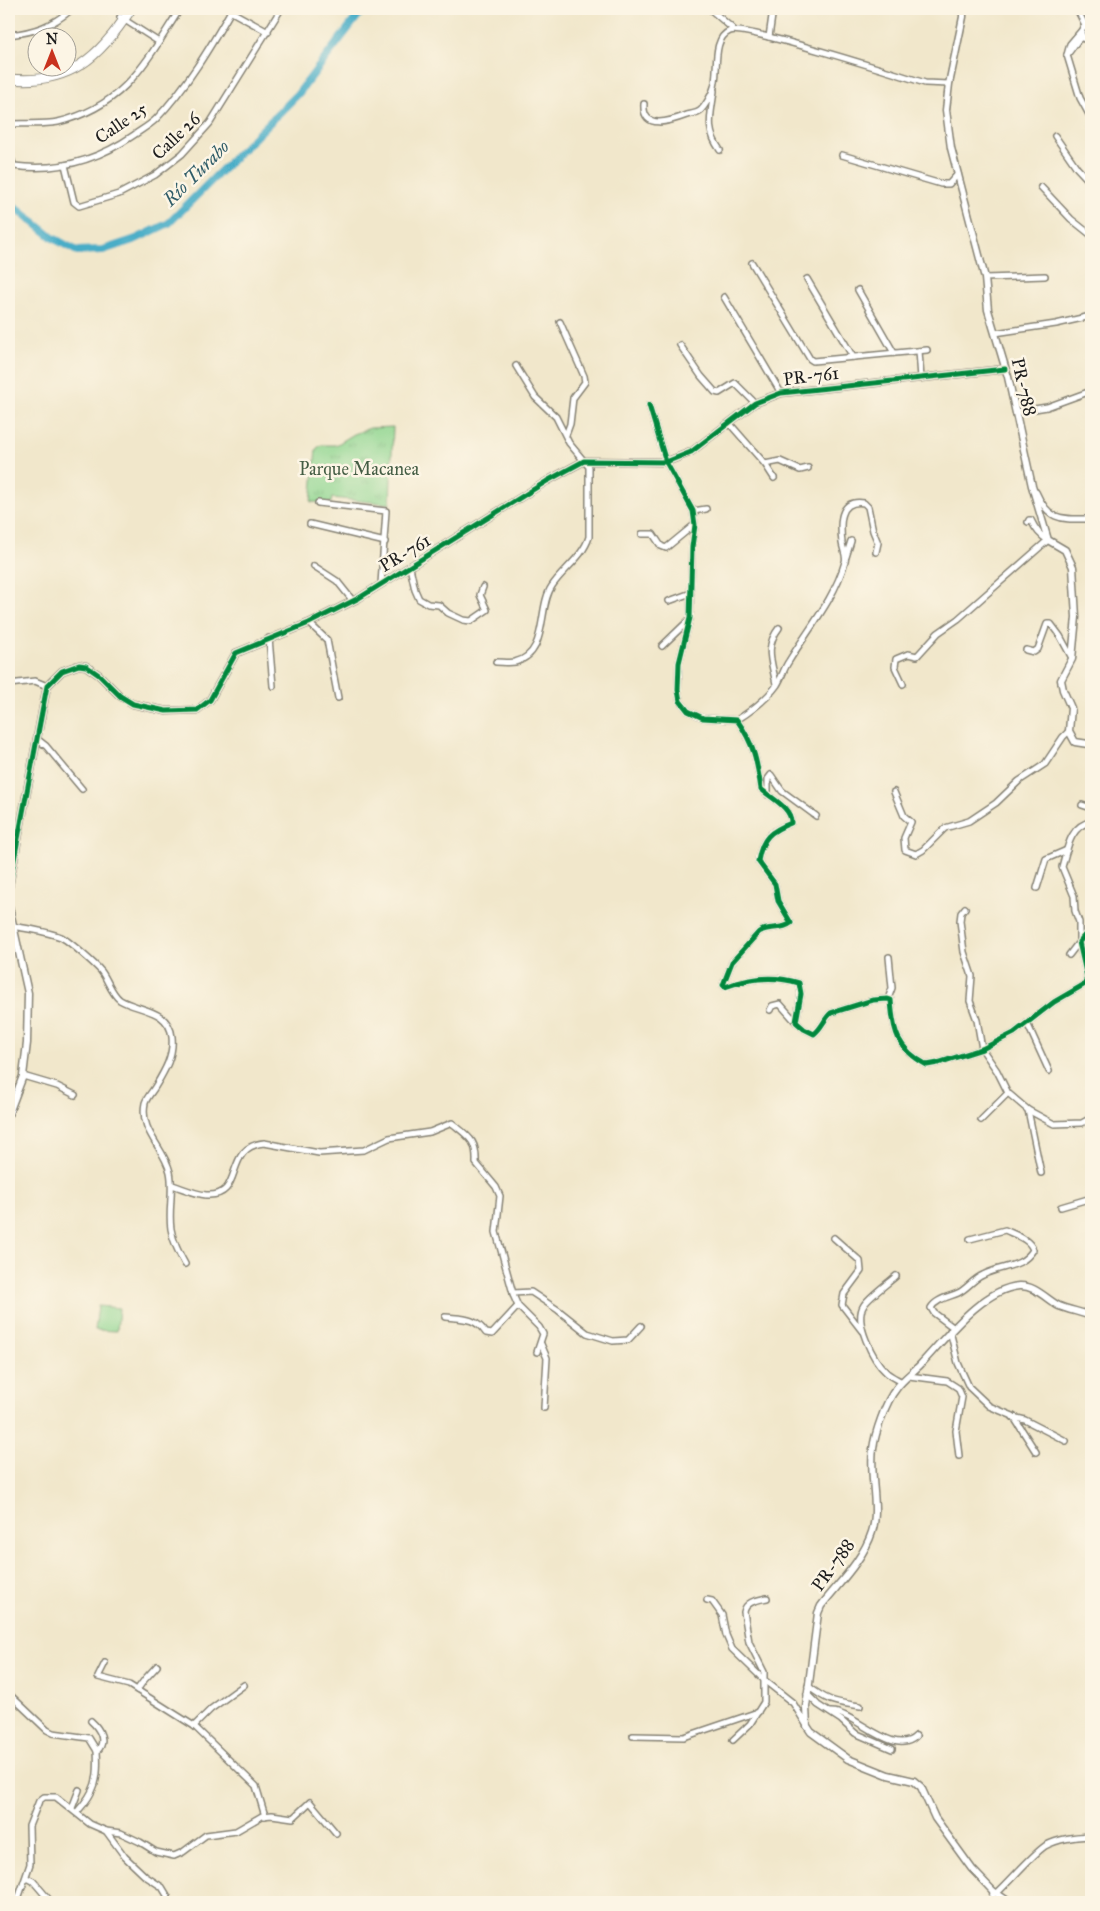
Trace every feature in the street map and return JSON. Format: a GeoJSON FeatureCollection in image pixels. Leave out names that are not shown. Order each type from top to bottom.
{"type":"FeatureCollection","features":[{"type":"Feature","properties":{"kind":"main road"},"geometry":{"type":"LineString","coordinates":[[9,79],[42,78],[73,70],[102,49],[126,9]]}},
{"type":"Feature","properties":{"kind":"main road"},"geometry":{"type":"LineString","coordinates":[[78,61],[97,47],[131,9]]}},
{"type":"Feature","properties":{"kind":"main road"},"geometry":{"type":"LineString","coordinates":[[9,74],[28,75]]}},
{"type":"Feature","properties":{"kind":"street"},"geometry":{"type":"LineString","coordinates":[[9,35],[30,33],[58,21],[72,9]]}},
{"type":"Feature","properties":{"kind":"street"},"geometry":{"type":"LineString","coordinates":[[9,124],[57,122],[95,109],[128,85],[142,69],[180,9]]}},
{"type":"Feature","properties":{"kind":"street","name":"Calle 26"},"geometry":{"type":"LineString","coordinates":[[65,165],[74,202],[79,206],[119,194],[155,175],[182,154],[210,123],[281,9]]}},
{"type":"Feature","properties":{"kind":"street"},"geometry":{"type":"LineString","coordinates":[[710,9],[733,29],[769,37],[924,83],[948,84]]}},
{"type":"Feature","properties":{"kind":"street"},"geometry":{"type":"LineString","coordinates":[[769,37],[773,9]]}},
{"type":"Feature","properties":{"kind":"street","name":"PR-788"},"geometry":{"type":"LineString","coordinates":[[963,9],[963,17],[948,84],[946,110],[951,148],[985,278],[988,310],[1016,412],[1032,486],[1048,540]]}},
{"type":"Feature","properties":{"kind":"street"},"geometry":{"type":"LineString","coordinates":[[1077,9],[1088,26],[1081,30],[1067,54],[1080,98],[1091,118]]}},
{"type":"Feature","properties":{"kind":"street"},"geometry":{"type":"LineString","coordinates":[[231,10],[268,32]]}},
{"type":"Feature","properties":{"kind":"street","name":"Calle 25"},"geometry":{"type":"LineString","coordinates":[[9,154],[14,166],[32,168],[65,165],[89,159],[114,149],[154,121],[181,91],[231,10]]}},
{"type":"Feature","properties":{"kind":"street"},"geometry":{"type":"LineString","coordinates":[[122,18],[158,42]]}},
{"type":"Feature","properties":{"kind":"street"},"geometry":{"type":"LineString","coordinates":[[720,150],[712,139],[710,130],[716,60],[721,39],[725,33],[733,29]]}},
{"type":"Feature","properties":{"kind":"street"},"geometry":{"type":"LineString","coordinates":[[1081,30],[1082,37]]}},
{"type":"Feature","properties":{"kind":"street"},"geometry":{"type":"LineString","coordinates":[[1082,37],[1087,40],[1091,39]]}},
{"type":"Feature","properties":{"kind":"street"},"geometry":{"type":"LineString","coordinates":[[1072,45],[1082,37]]}},
{"type":"Feature","properties":{"kind":"street"},"geometry":{"type":"LineString","coordinates":[[644,104],[643,112],[647,119],[657,122],[670,121],[700,110],[714,89]]}},
{"type":"Feature","properties":{"kind":"street"},"geometry":{"type":"LineString","coordinates":[[1055,136],[1077,168],[1091,184]]}},
{"type":"Feature","properties":{"kind":"street"},"geometry":{"type":"LineString","coordinates":[[842,155],[941,184],[949,184],[958,174]]}},
{"type":"Feature","properties":{"kind":"street"},"geometry":{"type":"LineString","coordinates":[[1041,187],[1071,219],[1091,235]]}},
{"type":"Feature","properties":{"kind":"street"},"geometry":{"type":"LineString","coordinates":[[752,263],[813,361],[927,350]]}},
{"type":"Feature","properties":{"kind":"street"},"geometry":{"type":"LineString","coordinates":[[985,278],[1045,276]]}},
{"type":"Feature","properties":{"kind":"street"},"geometry":{"type":"LineString","coordinates":[[807,279],[853,357]]}},
{"type":"Feature","properties":{"kind":"street"},"geometry":{"type":"LineString","coordinates":[[858,290],[894,354]]}},
{"type":"Feature","properties":{"kind":"street"},"geometry":{"type":"LineString","coordinates":[[724,297],[781,393]]}},
{"type":"Feature","properties":{"kind":"street"},"geometry":{"type":"LineString","coordinates":[[995,332],[1056,324],[1091,316]]}},
{"type":"Feature","properties":{"kind":"street"},"geometry":{"type":"LineString","coordinates":[[560,322],[584,376],[584,382],[573,398],[570,424],[566,435]]}},
{"type":"Feature","properties":{"kind":"street"},"geometry":{"type":"LineString","coordinates":[[680,346],[715,392],[719,393],[735,383],[755,403]]}},
{"type":"Feature","properties":{"kind":"street"},"geometry":{"type":"LineString","coordinates":[[919,351],[921,378]]}},
{"type":"Feature","properties":{"kind":"street"},"geometry":{"type":"LineString","coordinates":[[496,662],[516,662],[528,656],[535,646],[540,632],[551,587],[587,543],[589,537],[590,467],[568,443],[566,435],[556,417],[535,397],[516,366]]}},
{"type":"Feature","properties":{"kind":"street","name":"PR-761"},"geometry":{"type":"LineString","coordinates":[[47,686],[62,671],[79,665],[86,666],[99,675],[120,696],[133,704],[166,711],[197,710],[210,700],[236,653],[308,623],[353,601],[547,481],[584,461],[666,462],[691,452],[755,403],[781,393],[1005,369]]}},
{"type":"Feature","properties":{"kind":"street"},"geometry":{"type":"LineString","coordinates":[[1016,412],[1047,407],[1091,391]]}},
{"type":"Feature","properties":{"kind":"street"},"geometry":{"type":"LineString","coordinates":[[649,405],[666,462],[693,511],[695,525],[692,547],[690,618],[679,663],[678,690],[680,701],[688,711],[704,718],[737,720],[753,710],[776,685],[788,662],[826,605],[836,586],[851,541]]}},
{"type":"Feature","properties":{"kind":"street"},"geometry":{"type":"LineString","coordinates":[[730,424],[765,464],[774,478]]}},
{"type":"Feature","properties":{"kind":"street"},"geometry":{"type":"LineString","coordinates":[[765,464],[780,461],[800,470],[808,468]]}},
{"type":"Feature","properties":{"kind":"street"},"geometry":{"type":"LineString","coordinates":[[1032,486],[1050,515],[1069,519],[1091,519]]}},
{"type":"Feature","properties":{"kind":"street"},"geometry":{"type":"LineString","coordinates":[[846,559],[842,543],[841,517],[846,506],[855,501],[864,502],[868,507],[873,531],[878,543],[876,552]]}},
{"type":"Feature","properties":{"kind":"street"},"geometry":{"type":"LineString","coordinates":[[318,504],[386,511],[381,584]]}},
{"type":"Feature","properties":{"kind":"street"},"geometry":{"type":"LineString","coordinates":[[693,511],[706,508]]}},
{"type":"Feature","properties":{"kind":"street"},"geometry":{"type":"LineString","coordinates":[[1028,522],[1030,519],[1042,537],[1065,550],[1073,567],[1076,617],[1072,659],[1061,680],[1071,708],[1069,731],[1075,742],[1091,743]]}},
{"type":"Feature","properties":{"kind":"street"},"geometry":{"type":"LineString","coordinates":[[310,524],[385,542]]}},
{"type":"Feature","properties":{"kind":"street"},"geometry":{"type":"LineString","coordinates":[[642,534],[653,534],[661,546],[666,548],[695,525]]}},
{"type":"Feature","properties":{"kind":"street"},"geometry":{"type":"LineString","coordinates":[[903,684],[895,667],[896,659],[908,654],[917,656],[938,633],[958,619],[1048,540]]}},
{"type":"Feature","properties":{"kind":"street"},"geometry":{"type":"LineString","coordinates":[[314,566],[337,581],[353,601]]}},
{"type":"Feature","properties":{"kind":"street"},"geometry":{"type":"LineString","coordinates":[[410,567],[419,599],[428,604],[440,605],[448,613],[463,620],[471,621],[487,610],[480,595],[483,587]]}},
{"type":"Feature","properties":{"kind":"street"},"geometry":{"type":"LineString","coordinates":[[669,601],[691,593]]}},
{"type":"Feature","properties":{"kind":"street"},"geometry":{"type":"LineString","coordinates":[[662,646],[690,618]]}},
{"type":"Feature","properties":{"kind":"street"},"geometry":{"type":"LineString","coordinates":[[308,623],[327,640],[338,698]]}},
{"type":"Feature","properties":{"kind":"street"},"geometry":{"type":"LineString","coordinates":[[1026,650],[1034,652],[1038,650],[1045,628],[1047,624],[1050,624],[1060,636],[1072,659]]}},
{"type":"Feature","properties":{"kind":"street"},"geometry":{"type":"LineString","coordinates":[[776,685],[770,646],[773,636],[779,628]]}},
{"type":"Feature","properties":{"kind":"street"},"geometry":{"type":"LineString","coordinates":[[270,638],[273,686]]}},
{"type":"Feature","properties":{"kind":"street"},"geometry":{"type":"LineString","coordinates":[[9,684],[35,680],[47,686],[9,886]]}},
{"type":"Feature","properties":{"kind":"street"},"geometry":{"type":"LineString","coordinates":[[737,720],[748,736],[756,761],[761,789],[786,809],[791,818],[791,823],[776,829],[766,837],[760,847],[758,861],[775,884],[778,901],[791,923],[785,928],[764,929],[759,932],[732,962],[723,985],[725,987],[742,981],[766,978],[788,979],[799,983],[801,994],[796,1022]]}},
{"type":"Feature","properties":{"kind":"street"},"geometry":{"type":"LineString","coordinates":[[894,792],[904,816],[910,822],[904,838],[905,850],[916,854],[923,850],[945,828],[969,821],[996,803],[1019,781],[1045,764],[1069,731]]}},
{"type":"Feature","properties":{"kind":"street"},"geometry":{"type":"LineString","coordinates":[[37,739],[46,746],[82,789]]}},
{"type":"Feature","properties":{"kind":"street"},"geometry":{"type":"LineString","coordinates":[[768,795],[768,779],[771,775],[782,791],[816,816]]}},
{"type":"Feature","properties":{"kind":"street"},"geometry":{"type":"LineString","coordinates":[[1082,805],[1091,808]]}},
{"type":"Feature","properties":{"kind":"street"},"geometry":{"type":"LineString","coordinates":[[888,998],[891,1000],[892,1024],[898,1040],[909,1054],[927,1065],[982,1049],[1014,1033],[1054,1002],[1086,984],[1087,977],[1079,942],[1079,922],[1075,910],[1074,896],[1062,867],[1074,833],[1079,826],[1091,822]]}},
{"type":"Feature","properties":{"kind":"street"},"geometry":{"type":"LineString","coordinates":[[1037,888],[1046,859],[1067,850]]}},
{"type":"Feature","properties":{"kind":"street"},"geometry":{"type":"LineString","coordinates":[[9,907],[11,926],[28,993],[26,1043],[22,1076],[9,1113]]}},
{"type":"Feature","properties":{"kind":"street"},"geometry":{"type":"LineString","coordinates":[[965,908],[960,913],[960,921],[964,952],[972,976],[970,1001],[977,1020],[982,1049],[997,1071],[1008,1093],[1028,1110],[1054,1124],[1082,1123],[1091,1118]]}},
{"type":"Feature","properties":{"kind":"street"},"geometry":{"type":"LineString","coordinates":[[11,926],[62,938],[101,971],[115,995],[121,1000],[158,1014],[168,1025],[172,1037],[170,1058],[164,1072],[146,1101],[144,1118],[148,1132],[164,1156],[170,1171],[172,1185],[171,1229],[175,1246],[185,1264]]}},
{"type":"Feature","properties":{"kind":"street"},"geometry":{"type":"LineString","coordinates":[[1069,954],[1091,928]]}},
{"type":"Feature","properties":{"kind":"street"},"geometry":{"type":"LineString","coordinates":[[888,998],[892,988],[889,957]]}},
{"type":"Feature","properties":{"kind":"street"},"geometry":{"type":"LineString","coordinates":[[770,1010],[772,1006],[780,1004],[796,1022],[814,1034],[821,1029],[826,1017],[831,1013],[873,1000],[888,998]]}},
{"type":"Feature","properties":{"kind":"street"},"geometry":{"type":"LineString","coordinates":[[1027,1023],[1048,1072]]}},
{"type":"Feature","properties":{"kind":"street"},"geometry":{"type":"LineString","coordinates":[[22,1076],[57,1086],[75,1095]]}},
{"type":"Feature","properties":{"kind":"street"},"geometry":{"type":"LineString","coordinates":[[981,1120],[1008,1093]]}},
{"type":"Feature","properties":{"kind":"street"},"geometry":{"type":"LineString","coordinates":[[1028,1110],[1041,1173]]}},
{"type":"Feature","properties":{"kind":"street"},"geometry":{"type":"LineString","coordinates":[[172,1185],[205,1195],[219,1194],[230,1185],[238,1159],[250,1147],[257,1144],[264,1143],[319,1152],[364,1150],[389,1138],[430,1132],[452,1123],[472,1140],[477,1149],[476,1164],[496,1187],[500,1196],[496,1232],[518,1306],[539,1327],[543,1334],[537,1352]]}},
{"type":"Feature","properties":{"kind":"street"},"geometry":{"type":"LineString","coordinates":[[1061,1207],[1088,1199],[1091,1200]]}},
{"type":"Feature","properties":{"kind":"street"},"geometry":{"type":"LineString","coordinates":[[970,1239],[1005,1230],[1026,1240],[1033,1246],[1034,1250],[1022,1262],[982,1275],[960,1292],[934,1303],[931,1308],[952,1330],[958,1363],[969,1387],[989,1406],[1025,1420],[1066,1441]]}},
{"type":"Feature","properties":{"kind":"street"},"geometry":{"type":"LineString","coordinates":[[834,1238],[860,1261],[862,1271],[844,1294],[842,1305],[863,1332],[878,1364],[887,1374],[902,1382]]}},
{"type":"Feature","properties":{"kind":"street"},"geometry":{"type":"LineString","coordinates":[[863,1332],[860,1314],[864,1304],[896,1276]]}},
{"type":"Feature","properties":{"kind":"street","name":"PR-788"},"geometry":{"type":"LineString","coordinates":[[807,1726],[807,1694],[818,1613],[821,1606],[855,1564],[872,1534],[875,1520],[872,1449],[896,1389],[952,1330],[986,1300],[1005,1290],[1020,1286],[1039,1292],[1059,1306],[1091,1316]]}},
{"type":"Feature","properties":{"kind":"street"},"geometry":{"type":"LineString","coordinates":[[513,1293],[531,1292],[587,1333],[613,1341],[628,1340],[641,1326]]}},
{"type":"Feature","properties":{"kind":"street"},"geometry":{"type":"LineString","coordinates":[[445,1317],[475,1322],[480,1324],[486,1333],[492,1334],[518,1306]]}},
{"type":"Feature","properties":{"kind":"street"},"geometry":{"type":"LineString","coordinates":[[541,1344],[547,1358],[544,1408]]}},
{"type":"Feature","properties":{"kind":"street"},"geometry":{"type":"LineString","coordinates":[[910,1376],[947,1381],[958,1388],[962,1397],[956,1432],[959,1456]]}},
{"type":"Feature","properties":{"kind":"street"},"geometry":{"type":"LineString","coordinates":[[1013,1416],[1036,1452]]}},
{"type":"Feature","properties":{"kind":"street"},"geometry":{"type":"LineString","coordinates":[[733,1740],[750,1724],[764,1702],[764,1672],[749,1642],[744,1612],[745,1608],[752,1601],[767,1598]]}},
{"type":"Feature","properties":{"kind":"street"},"geometry":{"type":"LineString","coordinates":[[707,1600],[712,1601],[722,1615],[726,1635],[732,1649],[764,1680],[792,1703],[811,1732],[848,1759],[888,1775],[914,1781],[921,1787],[935,1818],[956,1849],[972,1869],[995,1892],[1009,1902]]}},
{"type":"Feature","properties":{"kind":"street"},"geometry":{"type":"LineString","coordinates":[[105,1663],[98,1678],[129,1685],[194,1726],[256,1786],[265,1816]]}},
{"type":"Feature","properties":{"kind":"street"},"geometry":{"type":"LineString","coordinates":[[137,1690],[157,1666]]}},
{"type":"Feature","properties":{"kind":"street"},"geometry":{"type":"LineString","coordinates":[[194,1726],[211,1709],[244,1686]]}},
{"type":"Feature","properties":{"kind":"street"},"geometry":{"type":"LineString","coordinates":[[808,1686],[823,1698],[832,1702],[860,1706]]}},
{"type":"Feature","properties":{"kind":"street"},"geometry":{"type":"LineString","coordinates":[[9,1694],[47,1730],[53,1733],[89,1738],[97,1751],[98,1770],[94,1787],[89,1800],[75,1810]]}},
{"type":"Feature","properties":{"kind":"street"},"geometry":{"type":"LineString","coordinates":[[807,1694],[818,1705],[841,1720],[855,1733],[892,1749]]}},
{"type":"Feature","properties":{"kind":"street"},"geometry":{"type":"LineString","coordinates":[[633,1736],[684,1737],[758,1712]]}},
{"type":"Feature","properties":{"kind":"street"},"geometry":{"type":"LineString","coordinates":[[829,1712],[842,1715],[873,1732],[893,1740],[906,1741],[916,1736]]}},
{"type":"Feature","properties":{"kind":"street"},"geometry":{"type":"LineString","coordinates":[[91,1721],[99,1728],[102,1736],[100,1748],[97,1751]]}},
{"type":"Feature","properties":{"kind":"street"},"geometry":{"type":"LineString","coordinates":[[75,1810],[79,1790]]}},
{"type":"Feature","properties":{"kind":"street"},"geometry":{"type":"LineString","coordinates":[[17,1902],[30,1864],[29,1826],[39,1801],[44,1797],[56,1797],[75,1810],[90,1824],[106,1831],[121,1833],[156,1852],[174,1856],[183,1852],[206,1835],[236,1830],[265,1816],[294,1818],[310,1802],[336,1833]]}},
{"type":"Feature","properties":{"kind":"street"},"geometry":{"type":"LineString","coordinates":[[106,1831],[132,1863],[145,1876],[162,1887],[168,1896],[168,1902]]}},
{"type":"Feature","properties":{"kind":"street"},"geometry":{"type":"LineString","coordinates":[[992,1902],[995,1892],[1044,1847],[1054,1842],[1091,1836]]}},
{"type":"Feature","properties":{"kind":"street"},"geometry":{"type":"LineString","coordinates":[[26,1878],[33,1881],[51,1902]]}},
{"type":"Feature","properties":{"kind":"green space","name":"Parque Macanea"},"geometry":{"type":"Polygon","coordinates":[[[393,427],[390,504],[332,498],[331,503],[311,502],[316,449],[321,445],[336,445],[354,434],[370,428],[393,427]]]}},
{"type":"Feature","properties":{"kind":"green space"},"geometry":{"type":"Polygon","coordinates":[[[98,1306],[119,1308],[117,1331],[95,1330],[98,1306]]]}},
{"type":"Feature","properties":{"kind":"waterway","name":"Río Turabo"},"geometry":{"type":"LineString","coordinates":[[9,202],[53,238],[77,251],[103,250],[136,239],[169,223],[298,94],[363,9]]}},
{"type":"Feature","properties":{"kind":"cycle path"},"geometry":{"type":"LineString","coordinates":[[9,886],[47,686],[62,671],[79,665],[86,666],[99,675],[120,696],[133,704],[166,711],[197,710],[210,700],[236,653],[309,623],[359,598],[547,481],[584,461],[666,462],[691,452],[755,403],[781,393],[1005,369]]}},
{"type":"Feature","properties":{"kind":"cycle path"},"geometry":{"type":"LineString","coordinates":[[649,405],[666,462],[693,511],[695,525],[692,547],[690,618],[679,663],[678,690],[680,701],[688,711],[703,718],[737,720],[754,753],[761,789],[785,808],[791,823],[772,832],[768,836],[762,846],[758,861],[775,884],[778,901],[791,923],[783,927],[759,932],[732,962],[723,985],[725,987],[743,981],[771,978],[799,983],[801,994],[796,1022],[814,1034],[831,1013],[873,1000],[891,1000],[895,1030],[903,1046],[917,1059],[927,1065],[982,1049],[1014,1033],[1054,1002],[1085,984],[1087,977],[1079,942],[1091,928]]}}]}
